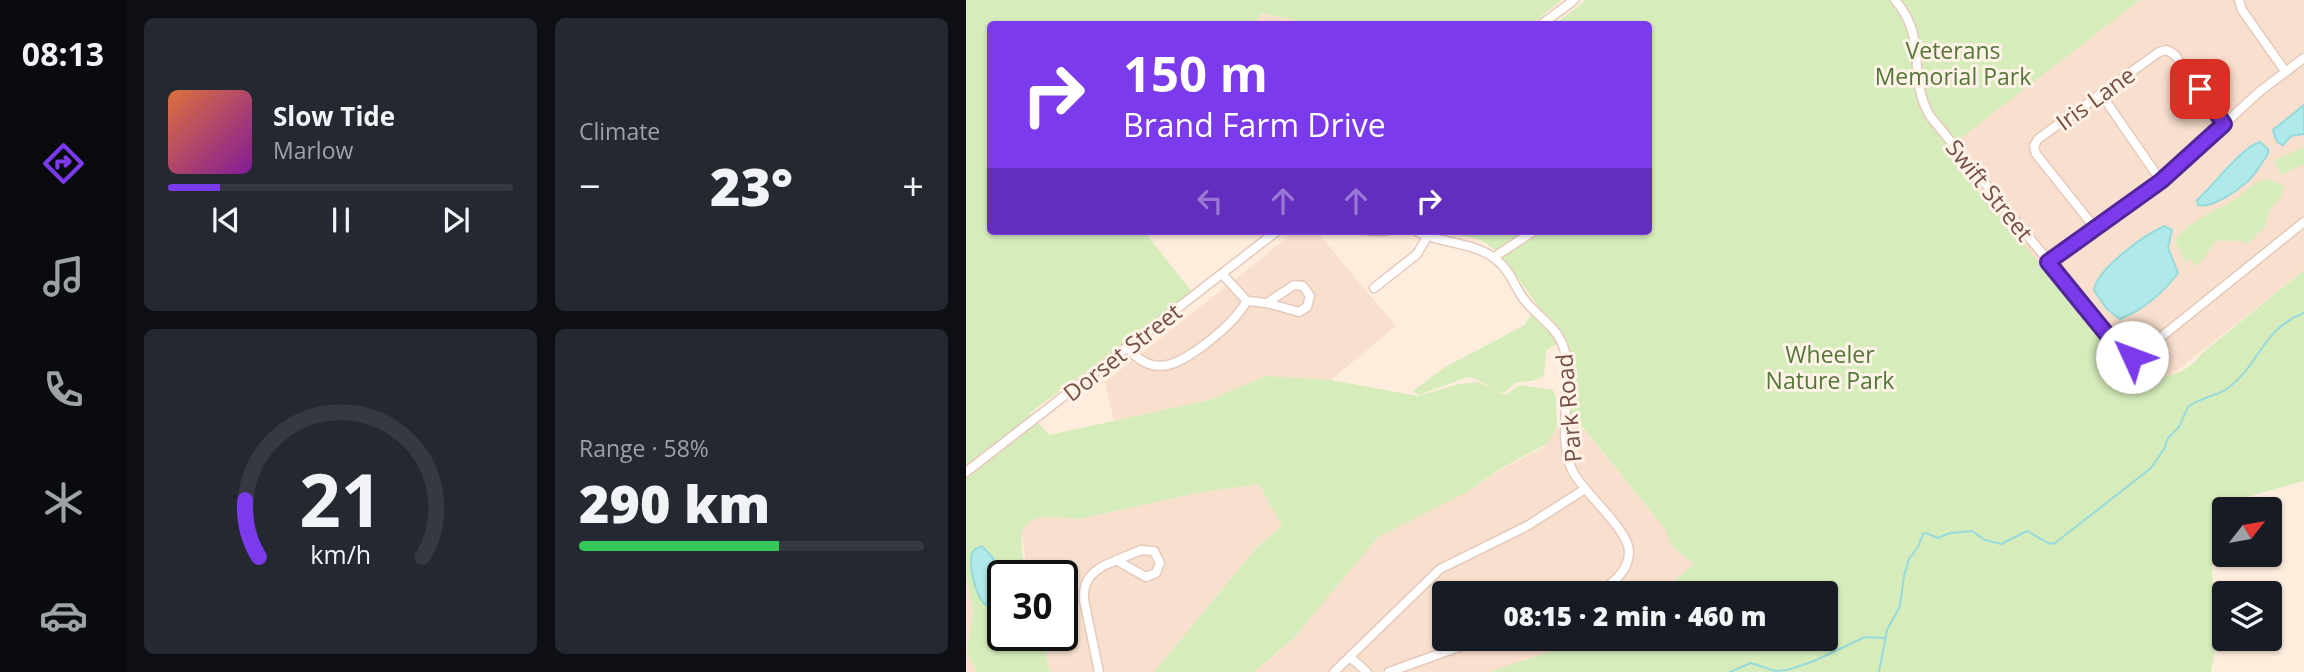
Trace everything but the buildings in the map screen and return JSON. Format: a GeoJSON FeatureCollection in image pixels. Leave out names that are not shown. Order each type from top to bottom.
{"type":"FeatureCollection","features":[{"type":"Feature","properties":{"kind":"street"},"geometry":{"type":"LineString","coordinates":[[1546,21],[1574,0]]}},
{"type":"Feature","properties":{"kind":"street","name":"Swift Street"},"geometry":{"type":"LineString","coordinates":[[1895,0],[1909,19],[1914,34],[1918,89],[1930,116],[2122,353],[2132,357],[2144,351],[2304,222]]}},
{"type":"Feature","properties":{"kind":"street"},"geometry":{"type":"LineString","coordinates":[[2239,0],[2242,10],[2285,71]]}},
{"type":"Feature","properties":{"kind":"street","name":"Iris Lane"},"geometry":{"type":"LineString","coordinates":[[2095,228],[2036,154],[2034,146],[2038,139],[2159,52],[2167,50],[2175,55],[2224,124]]}},
{"type":"Feature","properties":{"kind":"street"},"geometry":{"type":"LineString","coordinates":[[2048,262],[2161,181],[2285,71],[2304,58]]}},
{"type":"Feature","properties":{"kind":"street"},"geometry":{"type":"LineString","coordinates":[[2101,93],[2161,181]]}},
{"type":"Feature","properties":{"kind":"street","name":"Dorset Street"},"geometry":{"type":"LineString","coordinates":[[966,472],[1272,235]]}},
{"type":"Feature","properties":{"kind":"street"},"geometry":{"type":"LineString","coordinates":[[1423,235],[1478,249],[1494,257],[1528,235]]}},
{"type":"Feature","properties":{"kind":"street"},"geometry":{"type":"LineString","coordinates":[[1374,288],[1417,254],[1427,237]]}},
{"type":"Feature","properties":{"kind":"street","name":"Park Road"},"geometry":{"type":"LineString","coordinates":[[1494,257],[1508,271],[1524,299],[1553,328],[1563,345],[1567,366],[1567,452],[1573,471],[1623,536],[1629,549],[1629,558],[1624,569],[1613,581]]}},
{"type":"Feature","properties":{"kind":"street"},"geometry":{"type":"LineString","coordinates":[[1223,274],[1247,301],[1267,303],[1299,312],[1307,307],[1310,296],[1303,286],[1294,285],[1267,303]]}},
{"type":"Feature","properties":{"kind":"street"},"geometry":{"type":"LineString","coordinates":[[1128,348],[1151,365],[1179,363],[1231,324],[1247,301]]}},
{"type":"Feature","properties":{"kind":"street"},"geometry":{"type":"LineString","coordinates":[[1334,672],[1440,569],[1527,526],[1585,489]]}},
{"type":"Feature","properties":{"kind":"street"},"geometry":{"type":"LineString","coordinates":[[1098,672],[1085,607],[1084,588],[1092,573],[1116,561],[1147,549],[1156,553],[1160,563],[1156,573],[1146,577],[1116,561]]}},
{"type":"Feature","properties":{"kind":"street"},"geometry":{"type":"LineString","coordinates":[[1389,672],[1448,651]]}},
{"type":"Feature","properties":{"kind":"street"},"geometry":{"type":"LineString","coordinates":[[1350,657],[1367,672]]}},
{"type":"Feature","properties":{"kind":"shaded area"},"geometry":{"type":"Polygon","coordinates":[[[2140,0],[2304,0],[2304,270],[2150,392],[1943,151],[2140,0]]]}},
{"type":"Feature","properties":{"kind":"shaded area"},"geometry":{"type":"Polygon","coordinates":[[[1261,13],[1299,21],[1256,21],[1261,13]]]}},
{"type":"Feature","properties":{"kind":"shaded area"},"geometry":{"type":"Polygon","coordinates":[[[1291,235],[1319,235],[1396,326],[1331,380],[1266,376],[1209,400],[1114,421],[1105,382],[1291,235]]]}},
{"type":"Feature","properties":{"kind":"shaded area"},"geometry":{"type":"Polygon","coordinates":[[[1574,425],[1584,430],[1694,564],[1675,581],[1432,581],[1432,651],[1551,651],[1489,672],[1254,672],[1279,652],[1378,537],[1467,492],[1500,470],[1544,447],[1557,427],[1574,425]]]}},
{"type":"Feature","properties":{"kind":"shaded area"},"geometry":{"type":"Polygon","coordinates":[[[1259,484],[1282,526],[1257,547],[1154,672],[1050,672],[1045,651],[1078,651],[1078,560],[1025,560],[1022,532],[1026,524],[1035,518],[1052,516],[1079,519],[1197,493],[1259,484]]]}},
{"type":"Feature","properties":{"kind":"shaded area"},"geometry":{"type":"Polygon","coordinates":[[[966,574],[973,613],[967,652],[977,672],[966,672],[966,574]]]}},
{"type":"Feature","properties":{"kind":"green space"},"geometry":{"type":"Polygon","coordinates":[[[966,0],[1562,0],[1535,21],[1299,21],[1262,13],[1256,21],[987,21],[987,235],[1147,235],[1192,292],[1030,413],[1049,435],[1209,400],[1266,376],[1331,380],[1418,396],[1459,384],[1478,382],[1505,395],[1520,385],[1553,390],[1556,397],[1557,427],[1548,443],[1500,469],[1467,492],[1378,537],[1292,640],[1254,672],[1154,672],[1257,547],[1282,526],[1259,484],[1197,493],[1079,519],[1046,517],[1027,524],[1021,542],[1024,560],[987,560],[987,651],[1045,651],[1050,672],[977,672],[967,652],[973,613],[966,574],[966,0]]]}},
{"type":"Feature","properties":{"kind":"green space","name":"Wheeler Nature Park"},"geometry":{"type":"Polygon","coordinates":[[[1586,0],[2140,0],[1944,151],[2127,365],[2147,376],[2170,376],[2184,370],[2304,270],[2304,481],[2246,497],[2212,497],[2212,651],[2215,651],[2211,672],[1489,672],[1551,651],[1838,651],[1838,581],[1675,581],[1694,564],[1677,551],[1669,541],[1666,530],[1571,413],[1572,361],[1567,341],[1546,351],[1544,376],[1533,381],[1517,382],[1504,393],[1477,379],[1467,377],[1419,395],[1413,391],[1445,367],[1525,325],[1537,304],[1510,266],[1494,249],[1474,238],[1458,235],[1652,235],[1652,21],[1559,21],[1586,0]]]}},
{"type":"Feature","properties":{"kind":"green space"},"geometry":{"type":"Polygon","coordinates":[[[2304,147],[2304,164],[2281,175],[2274,160],[2304,147]]]}},
{"type":"Feature","properties":{"kind":"green space"},"geometry":{"type":"Polygon","coordinates":[[[2268,179],[2284,186],[2282,195],[2269,211],[2265,227],[2248,244],[2217,239],[2198,266],[2185,257],[2186,266],[2175,240],[2182,232],[2197,220],[2235,199],[2253,184],[2268,179]]]}},
{"type":"Feature","properties":{"kind":"water"},"geometry":{"type":"Polygon","coordinates":[[[2304,105],[2304,134],[2291,136],[2283,145],[2279,143],[2273,130],[2304,105]]]}},
{"type":"Feature","properties":{"kind":"water"},"geometry":{"type":"Polygon","coordinates":[[[2260,142],[2268,149],[2268,154],[2251,178],[2217,202],[2198,205],[2197,200],[2228,167],[2246,150],[2260,142]]]}},
{"type":"Feature","properties":{"kind":"water"},"geometry":{"type":"Polygon","coordinates":[[[2165,226],[2172,230],[2168,248],[2178,273],[2152,300],[2120,319],[2107,309],[2094,290],[2097,282],[2123,253],[2165,226]]]}},
{"type":"Feature","properties":{"kind":"water"},"geometry":{"type":"Polygon","coordinates":[[[982,546],[993,558],[987,560],[986,605],[973,579],[971,562],[974,550],[982,546]]]}},
{"type":"Feature","properties":{"kind":"waterway"},"geometry":{"type":"LineString","coordinates":[[1879,672],[1887,630],[1900,606],[1909,559],[1923,534],[1938,538],[1950,533],[1972,531],[1985,540],[2001,544],[2027,531],[2050,544],[2055,543],[2151,468],[2168,438],[2179,427],[2188,407],[2228,388],[2248,368],[2279,328],[2304,313]]}},
{"type":"Feature","properties":{"kind":"waterway"},"geometry":{"type":"LineString","coordinates":[[1730,672],[1751,663],[1775,671],[1788,670],[1865,637],[1885,638]]}},
{"type":"Feature","properties":{"kind":"route"},"geometry":{"type":"LineString","coordinates":[[2132,357],[2122,353],[2048,262],[2161,181],[2224,124],[2200,89]]}},
{"type":"Feature","properties":{"kind":"park label","name":"Veterans Memorial Park"},"geometry":{"type":"Point","coordinates":[1953,63]}}]}
